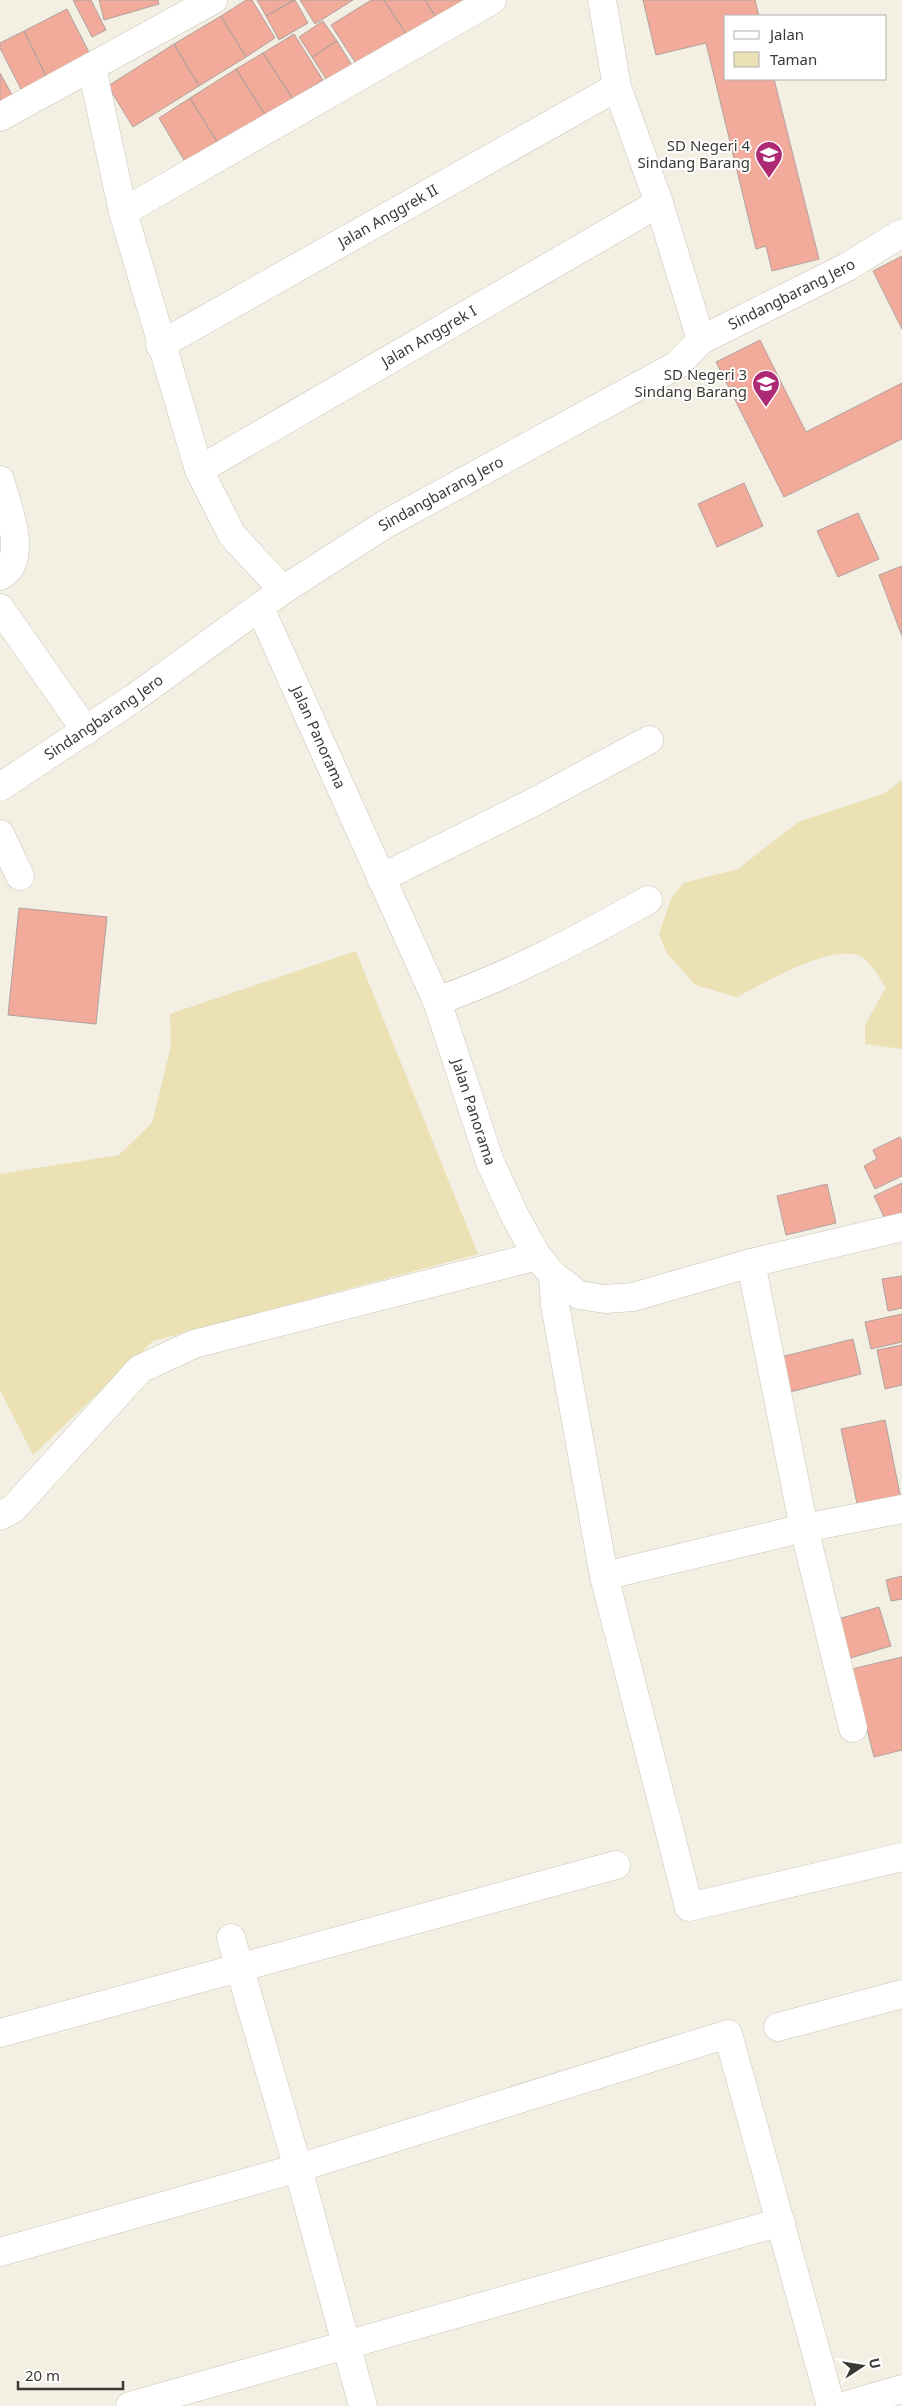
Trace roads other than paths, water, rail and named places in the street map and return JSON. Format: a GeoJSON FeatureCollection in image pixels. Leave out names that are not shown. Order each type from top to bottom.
{"type":"FeatureCollection","features":[{"type":"Feature","properties":{"kind":"street"},"geometry":{"type":"LineString","coordinates":[[0,117],[213,0]]}},
{"type":"Feature","properties":{"kind":"street"},"geometry":{"type":"LineString","coordinates":[[123,212],[492,0]]}},
{"type":"Feature","properties":{"kind":"street"},"geometry":{"type":"LineString","coordinates":[[602,0],[617,87],[659,203],[701,340]]}},
{"type":"Feature","properties":{"kind":"street"},"geometry":{"type":"LineString","coordinates":[[92,68],[123,212],[160,345],[199,470],[232,535],[283,590]]}},
{"type":"Feature","properties":{"kind":"street","name":"Jalan Anggrek II"},"geometry":{"type":"LineString","coordinates":[[160,345],[617,87]]}},
{"type":"Feature","properties":{"kind":"street","name":"Jalan Anggrek I"},"geometry":{"type":"LineString","coordinates":[[199,470],[659,203]]}},
{"type":"Feature","properties":{"kind":"street","name":"Sindangbarang Jero"},"geometry":{"type":"LineString","coordinates":[[0,787],[86,731],[283,590],[384,526],[677,366],[701,340],[847,266],[902,233]]}},
{"type":"Feature","properties":{"kind":"street"},"geometry":{"type":"LineString","coordinates":[[0,480],[15,536],[14,557],[10,568],[0,576]]}},
{"type":"Feature","properties":{"kind":"street"},"geometry":{"type":"LineString","coordinates":[[0,608],[86,731]]}},
{"type":"Feature","properties":{"kind":"street","name":"Jalan Panorama"},"geometry":{"type":"LineString","coordinates":[[260,608],[437,1000],[490,1162],[515,1216],[545,1266],[579,1295],[605,1299],[633,1297],[750,1264],[902,1227]]}},
{"type":"Feature","properties":{"kind":"street"},"geometry":{"type":"LineString","coordinates":[[381,878],[530,804],[649,740]]}},
{"type":"Feature","properties":{"kind":"street"},"geometry":{"type":"LineString","coordinates":[[0,834],[20,876]]}},
{"type":"Feature","properties":{"kind":"street"},"geometry":{"type":"LineString","coordinates":[[437,1000],[489,982],[537,961],[648,900]]}},
{"type":"Feature","properties":{"kind":"street"},"geometry":{"type":"LineString","coordinates":[[750,1264],[804,1528],[853,1728]]}},
{"type":"Feature","properties":{"kind":"street"},"geometry":{"type":"LineString","coordinates":[[0,1516],[13,1509],[140,1370],[162,1358],[194,1344],[545,1266],[555,1305],[604,1576],[689,1907],[902,1856]]}},
{"type":"Feature","properties":{"kind":"street"},"geometry":{"type":"LineString","coordinates":[[604,1576],[804,1528],[902,1509]]}},
{"type":"Feature","properties":{"kind":"street"},"geometry":{"type":"LineString","coordinates":[[0,2033],[616,1865]]}},
{"type":"Feature","properties":{"kind":"street"},"geometry":{"type":"LineString","coordinates":[[231,1938],[348,2344],[363,2406]]}},
{"type":"Feature","properties":{"kind":"street"},"geometry":{"type":"LineString","coordinates":[[778,2027],[902,1994]]}},
{"type":"Feature","properties":{"kind":"street"},"geometry":{"type":"LineString","coordinates":[[0,2252],[298,2168],[728,2034],[831,2406]]}},
{"type":"Feature","properties":{"kind":"street"},"geometry":{"type":"LineString","coordinates":[[130,2406],[781,2222]]}},
{"type":"Feature","properties":{"kind":"street"},"geometry":{"type":"LineString","coordinates":[[844,2406],[902,2389]]}},
{"type":"Feature","properties":{"kind":"place","name":"SD Negeri 4 Sindang Barang"},"geometry":{"type":"Point","coordinates":[769,179]}},
{"type":"Feature","properties":{"kind":"place","name":"SD Negeri 3 Sindang Barang"},"geometry":{"type":"Point","coordinates":[766,408]}}]}
